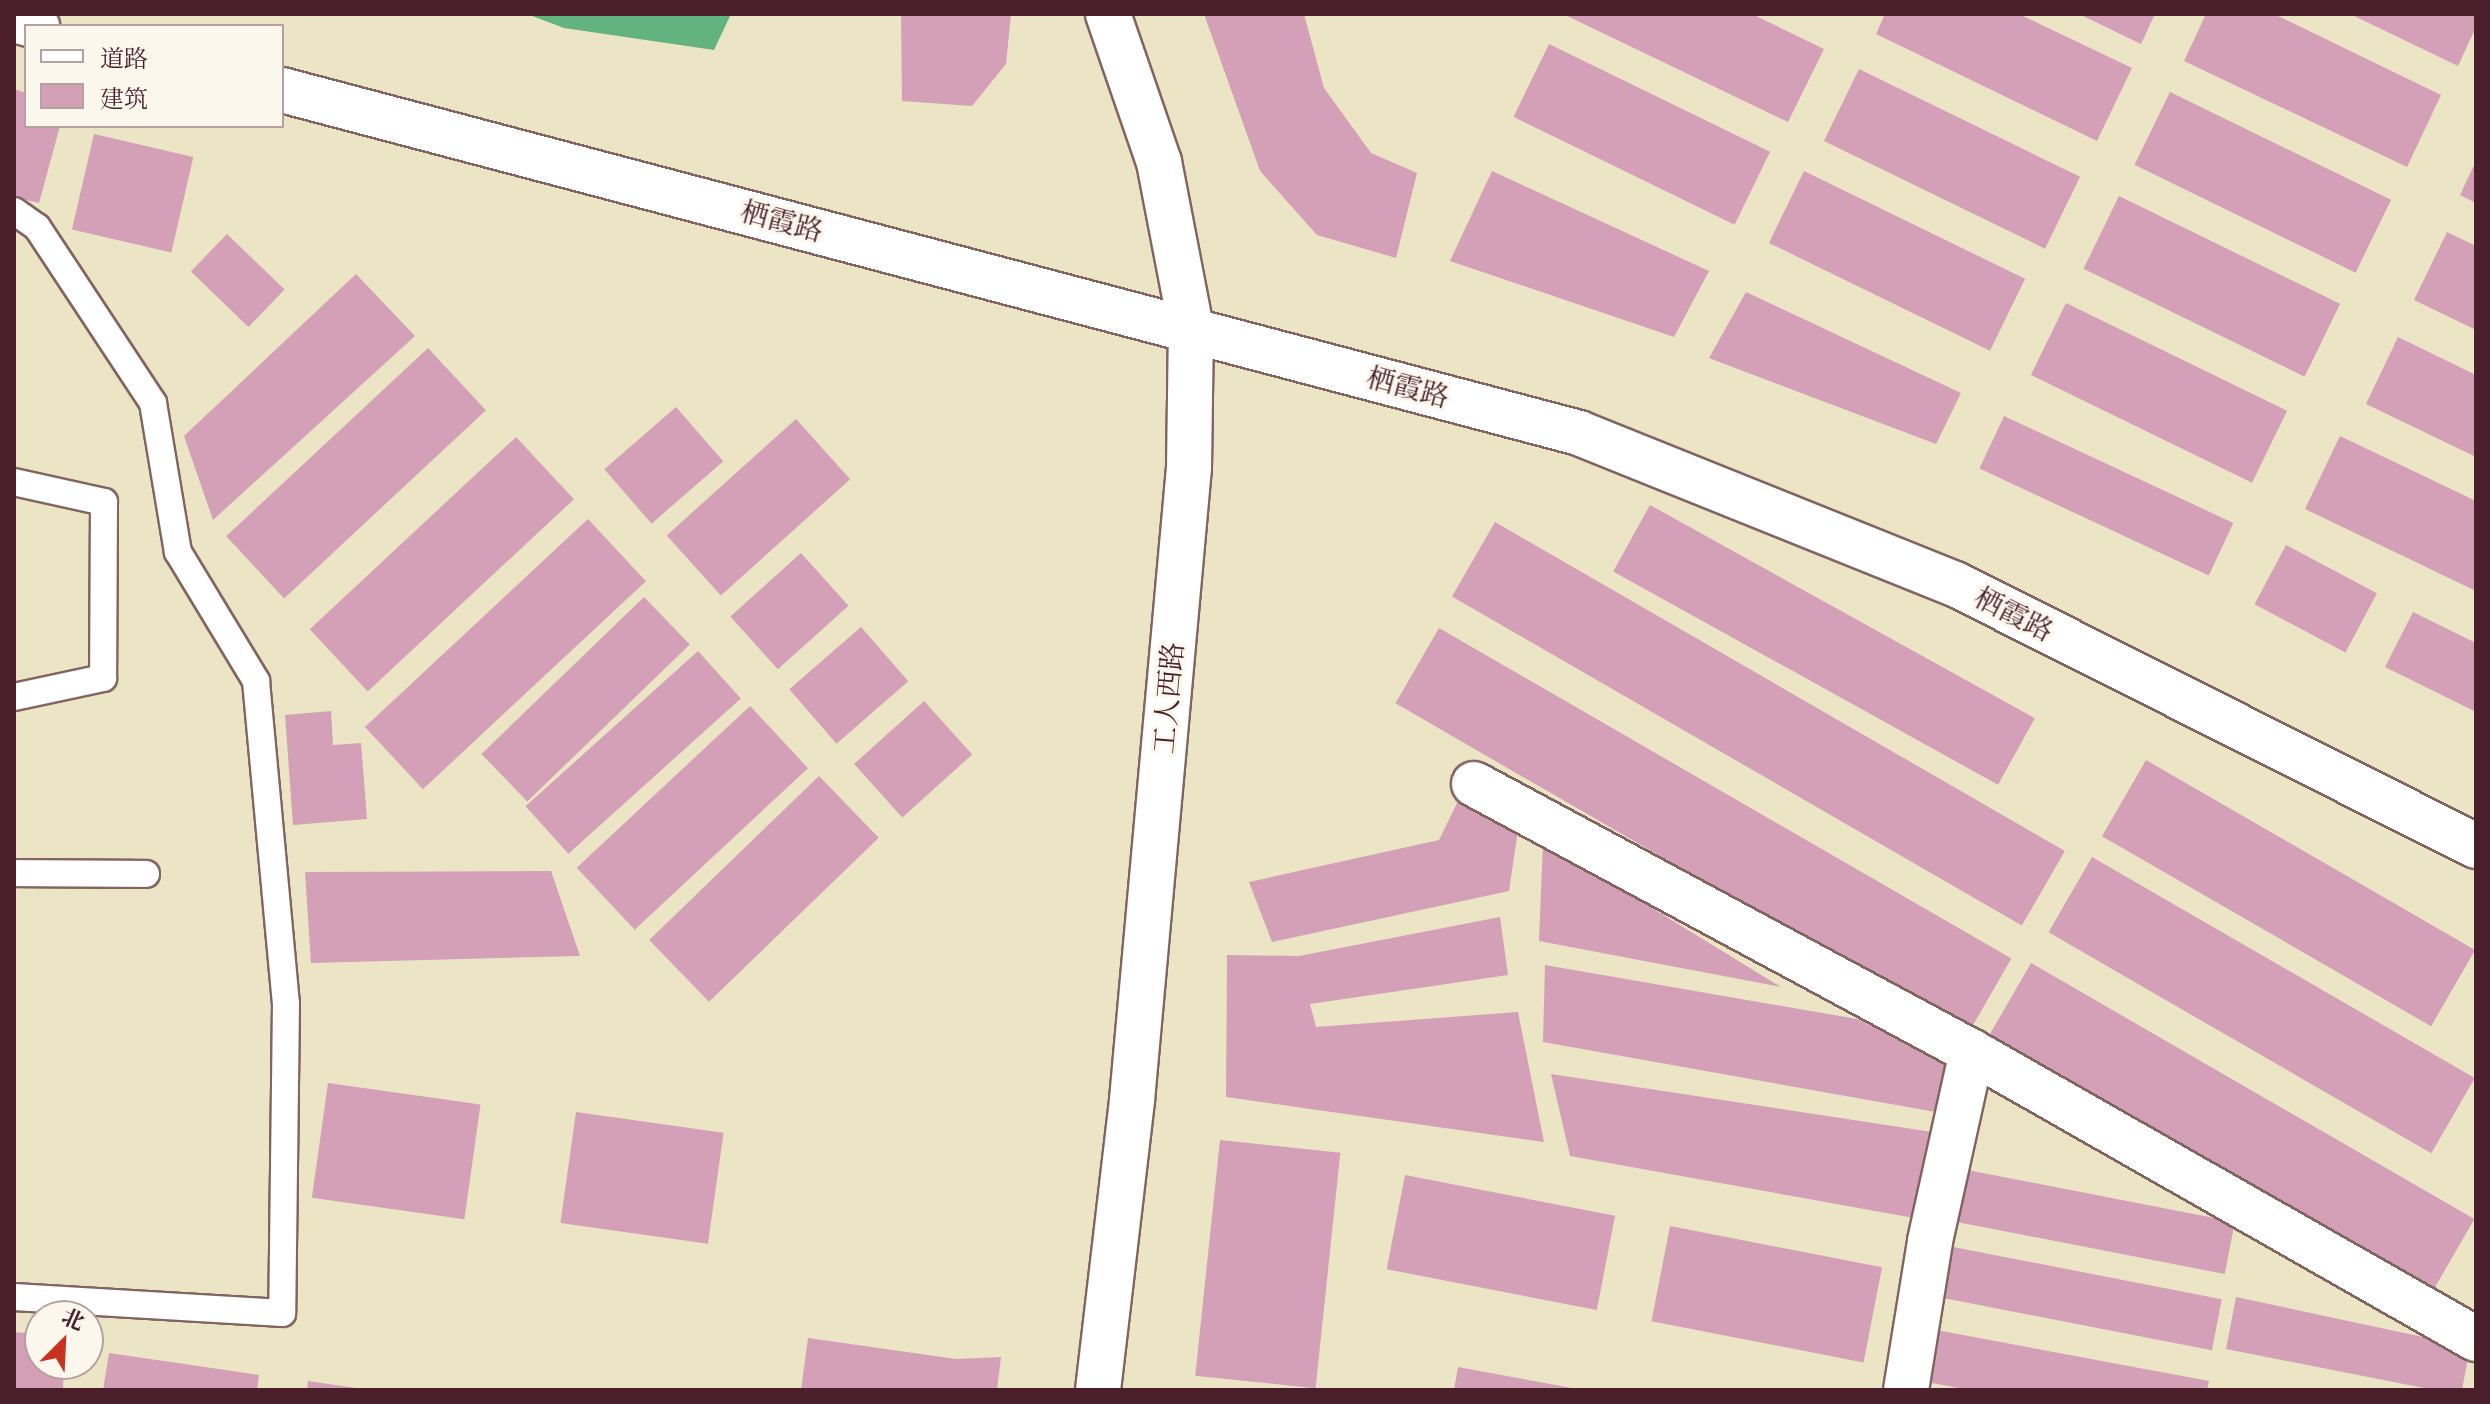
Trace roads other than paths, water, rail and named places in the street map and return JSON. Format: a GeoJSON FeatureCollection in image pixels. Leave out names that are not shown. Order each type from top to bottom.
{"type":"FeatureCollection","features":[{"type":"Feature","properties":{"kind":"street","name":"工人西路"},"geometry":{"type":"LineString","coordinates":[[1098,1390],[1132,1100],[1189,468],[1191,328],[1159,162],[1108,14]]}},
{"type":"Feature","properties":{"kind":"street","name":"栖霞路"},"geometry":{"type":"LineString","coordinates":[[284,91],[1579,433],[1955,584],[2476,846]]}},
{"type":"Feature","properties":{"kind":"street"},"geometry":{"type":"LineString","coordinates":[[1474,784],[1972,1052],[2476,1339]]}},
{"type":"Feature","properties":{"kind":"street"},"geometry":{"type":"LineString","coordinates":[[1906,1390],[1930,1241],[1972,1052]]}},
{"type":"Feature","properties":{"kind":"lane"},"geometry":{"type":"LineString","coordinates":[[14,211],[37,227],[153,403],[178,552],[256,681],[286,1018],[282,1313],[14,1297]]}},
{"type":"Feature","properties":{"kind":"lane"},"geometry":{"type":"LineString","coordinates":[[14,482],[104,502],[104,531],[103,678],[14,697]]}},
{"type":"Feature","properties":{"kind":"lane"},"geometry":{"type":"LineString","coordinates":[[14,873],[146,874]]}}]}
